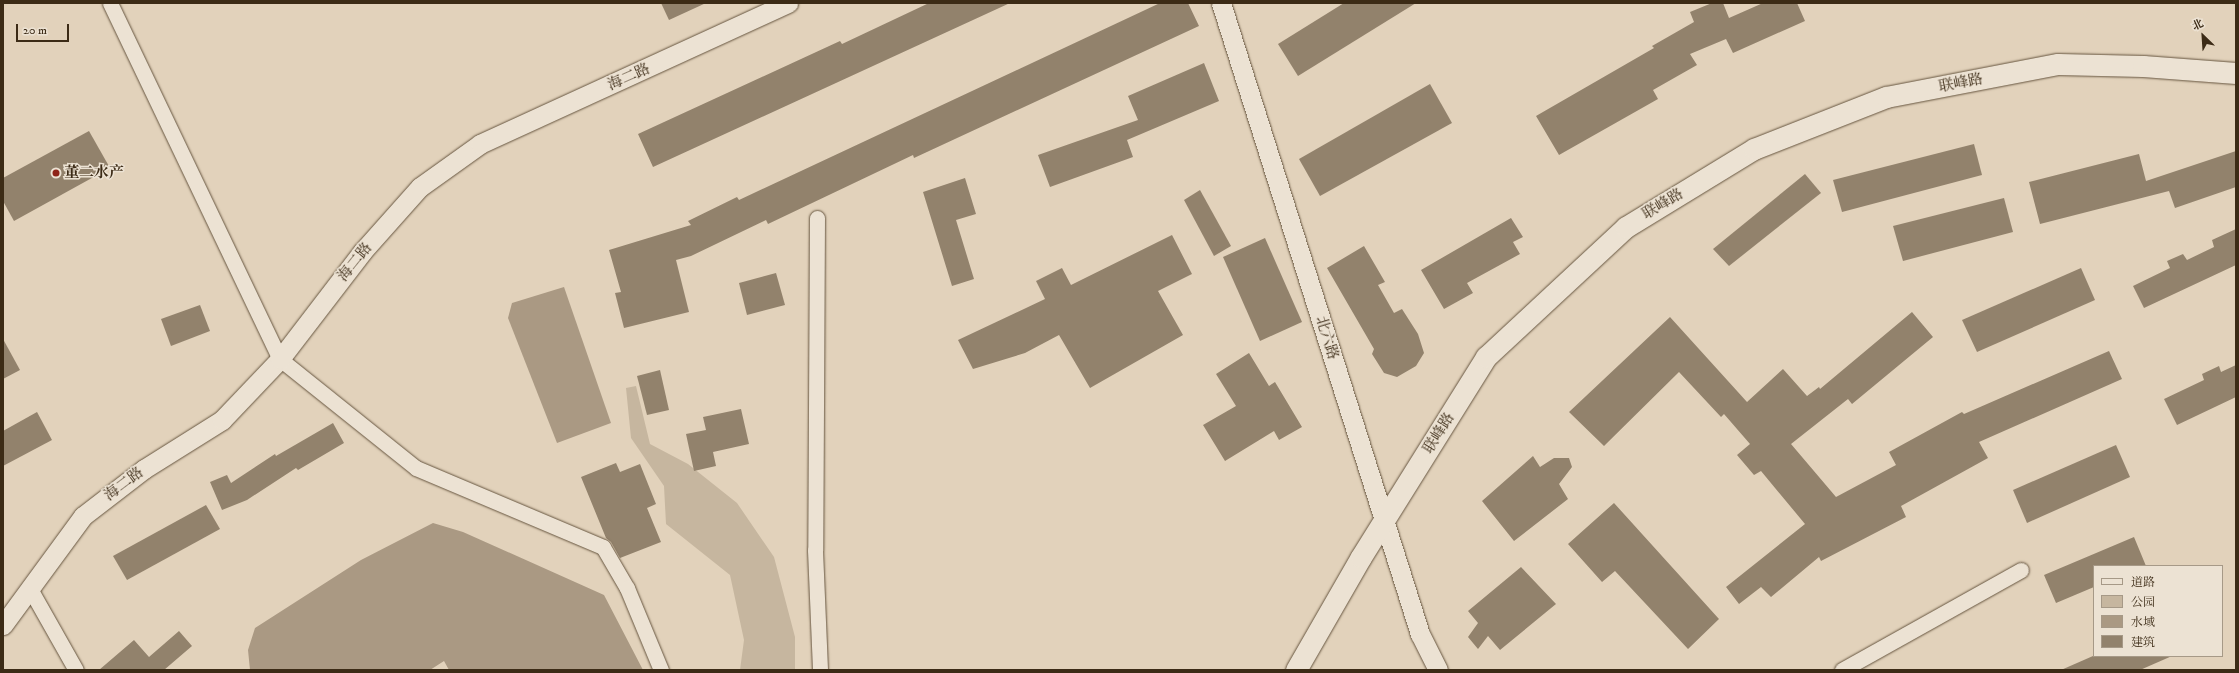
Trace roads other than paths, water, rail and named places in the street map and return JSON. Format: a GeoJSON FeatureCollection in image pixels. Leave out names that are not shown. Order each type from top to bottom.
{"type":"FeatureCollection","features":[{"type":"Feature","properties":{"kind":"main road","name":"联峰路"},"geometry":{"type":"LineString","coordinates":[[1296,670],[1384,521],[1486,356],[1626,227],[1754,149],[1886,97],[2058,64],[2143,66],[2236,73]]}},
{"type":"Feature","properties":{"kind":"street"},"geometry":{"type":"LineString","coordinates":[[110,3],[280,358],[416,468],[603,547],[627,588],[661,670]]}},
{"type":"Feature","properties":{"kind":"street","name":"海二路"},"geometry":{"type":"LineString","coordinates":[[3,625],[29,587],[83,516],[144,469],[222,420],[280,358],[362,252],[420,187],[474,148],[788,3]]}},
{"type":"Feature","properties":{"kind":"street","name":"北六路"},"geometry":{"type":"LineString","coordinates":[[1221,3],[1420,634],[1438,670]]}},
{"type":"Feature","properties":{"kind":"street"},"geometry":{"type":"LineString","coordinates":[[817,218],[815,550],[820,670]]}},
{"type":"Feature","properties":{"kind":"street"},"geometry":{"type":"LineString","coordinates":[[1842,670],[2021,570]]}},
{"type":"Feature","properties":{"kind":"street"},"geometry":{"type":"LineString","coordinates":[[29,587],[76,670]]}},
{"type":"Feature","properties":{"kind":"water"},"geometry":{"type":"Polygon","coordinates":[[[564,287],[611,423],[557,443],[508,318],[512,303],[564,287]]]}},
{"type":"Feature","properties":{"kind":"water"},"geometry":{"type":"Polygon","coordinates":[[[433,523],[463,532],[604,595],[643,670],[449,670],[444,661],[430,670],[250,670],[248,650],[255,628],[361,560],[433,523]]]}},
{"type":"Feature","properties":{"kind":"place","name":"董二水产"},"geometry":{"type":"Point","coordinates":[56,173]}}]}
